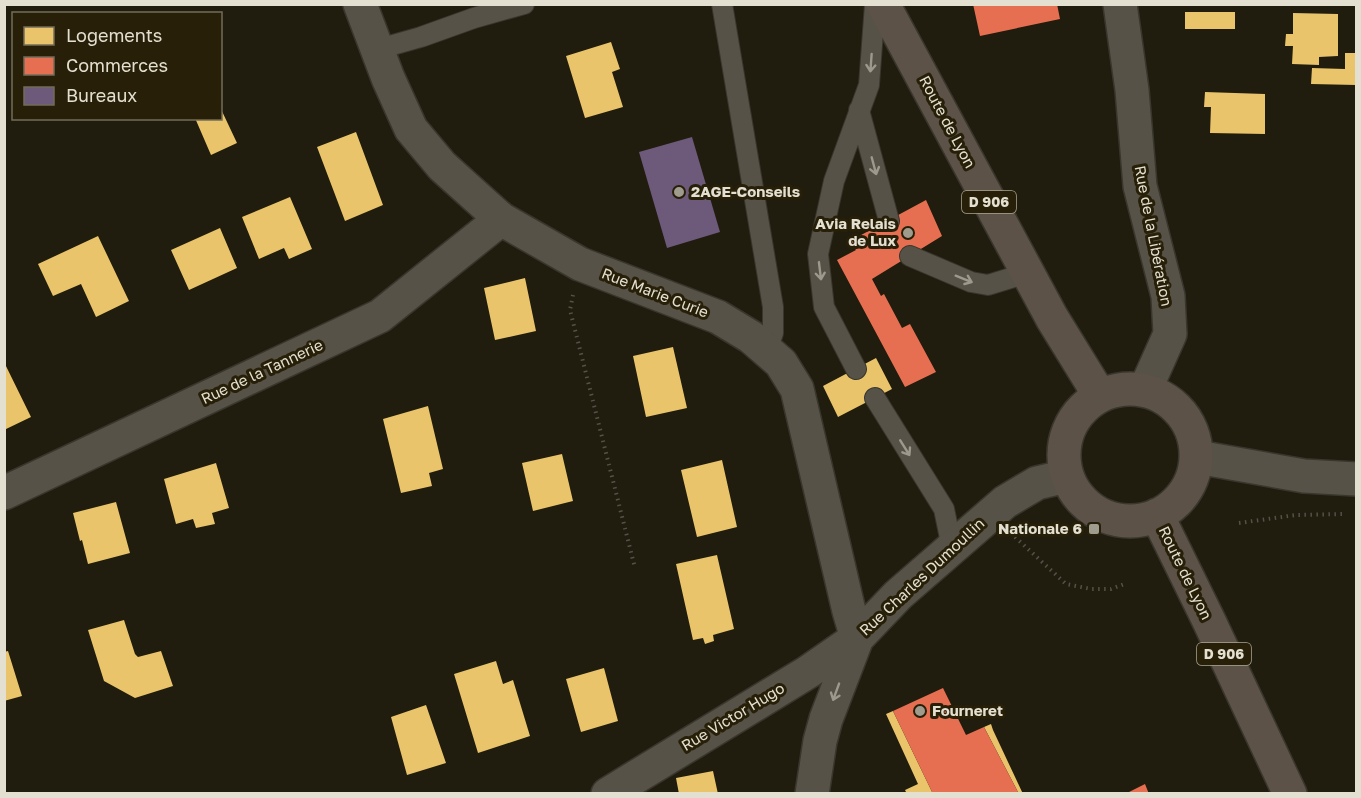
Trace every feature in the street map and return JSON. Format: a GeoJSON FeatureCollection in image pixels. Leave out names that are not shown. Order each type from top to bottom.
{"type":"FeatureCollection","features":[{"type":"Feature","properties":{"kind":"main road","name":"Route de Lyon"},"geometry":{"type":"LineString","coordinates":[[883,4],[1027,273],[1100,396]]}},
{"type":"Feature","properties":{"kind":"main road"},"geometry":{"type":"LineString","coordinates":[[1122,389],[1144,390],[1166,399],[1183,414],[1193,434],[1197,457],[1194,475],[1186,492],[1173,505],[1157,515],[1136,521],[1114,519],[1094,510],[1077,495],[1067,476],[1064,453],[1069,430],[1082,410],[1100,396],[1122,389]]}},
{"type":"Feature","properties":{"kind":"main road","name":"Route de Lyon"},"geometry":{"type":"LineString","coordinates":[[1157,515],[1290,794]]}},
{"type":"Feature","properties":{"kind":"street","name":"Rue Marie Curie"},"geometry":{"type":"LineString","coordinates":[[360,4],[388,78],[411,129],[442,166],[501,219],[580,264],[718,317],[751,337],[782,363],[796,389],[857,638]]}},
{"type":"Feature","properties":{"kind":"street","name":"Rue de la Libération"},"geometry":{"type":"LineString","coordinates":[[1120,4],[1132,90],[1140,186],[1168,296],[1170,334],[1144,390]]}},
{"type":"Feature","properties":{"kind":"street","name":"Rue de la Tannerie"},"geometry":{"type":"LineString","coordinates":[[4,493],[380,316],[501,219]]}},
{"type":"Feature","properties":{"kind":"street"},"geometry":{"type":"LineString","coordinates":[[1197,457],[1304,476],[1356,479]]}},
{"type":"Feature","properties":{"kind":"street","name":"Rue Charles Dumoullin"},"geometry":{"type":"LineString","coordinates":[[812,794],[820,741],[826,719],[857,638],[898,595],[1005,502],[1037,483],[1067,476]]}},
{"type":"Feature","properties":{"kind":"street","name":"Rue Victor Hugo"},"geometry":{"type":"LineString","coordinates":[[608,794],[808,672],[857,638]]}},
{"type":"Feature","properties":{"kind":"lane"},"geometry":{"type":"LineString","coordinates":[[375,46],[382,48],[524,4]]}},
{"type":"Feature","properties":{"kind":"lane"},"geometry":{"type":"LineString","coordinates":[[722,4],[773,307],[773,333],[767,350]]}},
{"type":"Feature","properties":{"kind":"lane"},"geometry":{"type":"LineString","coordinates":[[856,369],[824,307],[818,254],[834,181],[869,85],[875,4]]}},
{"type":"Feature","properties":{"kind":"lane"},"geometry":{"type":"LineString","coordinates":[[860,111],[889,221]]}},
{"type":"Feature","properties":{"kind":"lane"},"geometry":{"type":"LineString","coordinates":[[910,256],[971,282],[988,285],[1027,273]]}},
{"type":"Feature","properties":{"kind":"lane"},"geometry":{"type":"LineString","coordinates":[[875,398],[944,509],[952,548]]}},
{"type":"Feature","properties":{"kind":"path"},"geometry":{"type":"LineString","coordinates":[[580,264],[570,310],[635,568]]}},
{"type":"Feature","properties":{"kind":"path"},"geometry":{"type":"LineString","coordinates":[[990,514],[1066,584],[1091,589],[1111,589],[1127,583]]}},
{"type":"Feature","properties":{"kind":"path"},"geometry":{"type":"LineString","coordinates":[[1239,523],[1296,515],[1346,514]]}},
{"type":"Feature","properties":{"kind":"building: Logements"},"geometry":{"type":"Polygon","coordinates":[[[1185,12],[1235,12],[1235,29],[1185,29],[1185,12]]]}},
{"type":"Feature","properties":{"kind":"building: Logements"},"geometry":{"type":"Polygon","coordinates":[[[1293,13],[1338,14],[1338,56],[1319,57],[1319,65],[1292,64],[1293,46],[1285,46],[1286,34],[1293,34],[1293,13]]]}},
{"type":"Feature","properties":{"kind":"building: Logements"},"geometry":{"type":"Polygon","coordinates":[[[611,42],[620,69],[612,72],[623,107],[585,118],[566,56],[611,42]]]}},
{"type":"Feature","properties":{"kind":"building: Logements"},"geometry":{"type":"Polygon","coordinates":[[[1345,53],[1356,53],[1356,85],[1311,84],[1312,68],[1345,69],[1345,53]]]}},
{"type":"Feature","properties":{"kind":"building: Logements"},"geometry":{"type":"Polygon","coordinates":[[[1205,92],[1265,94],[1265,134],[1210,133],[1211,107],[1204,107],[1205,92]]]}},
{"type":"Feature","properties":{"kind":"building: Logements"},"geometry":{"type":"Polygon","coordinates":[[[222,111],[237,143],[211,155],[196,120],[222,120],[222,111]]]}},
{"type":"Feature","properties":{"kind":"building: Logements"},"geometry":{"type":"Polygon","coordinates":[[[356,132],[383,205],[345,221],[317,147],[356,132]]]}},
{"type":"Feature","properties":{"kind":"building: Logements"},"geometry":{"type":"Polygon","coordinates":[[[290,197],[312,249],[289,259],[284,248],[259,259],[242,217],[290,197]]]}},
{"type":"Feature","properties":{"kind":"building: Logements"},"geometry":{"type":"Polygon","coordinates":[[[220,228],[237,268],[189,290],[171,250],[220,228]]]}},
{"type":"Feature","properties":{"kind":"building: Logements"},"geometry":{"type":"Polygon","coordinates":[[[98,236],[129,301],[96,317],[81,284],[53,296],[38,264],[98,236]]]}},
{"type":"Feature","properties":{"kind":"building: Logements"},"geometry":{"type":"Polygon","coordinates":[[[525,278],[536,331],[495,340],[484,288],[525,278]]]}},
{"type":"Feature","properties":{"kind":"building: Logements"},"geometry":{"type":"Polygon","coordinates":[[[673,347],[687,408],[646,417],[633,356],[673,347]]]}},
{"type":"Feature","properties":{"kind":"building: Logements"},"geometry":{"type":"Polygon","coordinates":[[[876,358],[892,389],[838,417],[823,386],[876,358]]]}},
{"type":"Feature","properties":{"kind":"building: Logements"},"geometry":{"type":"Polygon","coordinates":[[[4,362],[31,417],[4,430],[4,362]]]}},
{"type":"Feature","properties":{"kind":"building: Logements"},"geometry":{"type":"Polygon","coordinates":[[[428,406],[443,469],[429,473],[432,486],[401,493],[383,419],[428,406]]]}},
{"type":"Feature","properties":{"kind":"building: Logements"},"geometry":{"type":"Polygon","coordinates":[[[562,454],[573,501],[533,511],[522,463],[562,454]]]}},
{"type":"Feature","properties":{"kind":"building: Logements"},"geometry":{"type":"Polygon","coordinates":[[[722,460],[737,527],[697,537],[681,470],[722,460]]]}},
{"type":"Feature","properties":{"kind":"building: Logements"},"geometry":{"type":"Polygon","coordinates":[[[216,463],[229,508],[212,513],[215,524],[196,528],[193,519],[176,524],[164,479],[216,463]]]}},
{"type":"Feature","properties":{"kind":"building: Logements"},"geometry":{"type":"Polygon","coordinates":[[[116,502],[130,553],[88,564],[73,513],[116,502]]]}},
{"type":"Feature","properties":{"kind":"building: Logements"},"geometry":{"type":"Polygon","coordinates":[[[717,555],[734,629],[713,635],[714,641],[705,644],[703,638],[693,640],[676,564],[717,555]]]}},
{"type":"Feature","properties":{"kind":"building: Logements"},"geometry":{"type":"Polygon","coordinates":[[[124,620],[135,654],[138,657],[161,651],[173,686],[135,698],[104,681],[88,630],[124,620]]]}},
{"type":"Feature","properties":{"kind":"building: Logements"},"geometry":{"type":"Polygon","coordinates":[[[8,651],[22,696],[4,701],[4,652],[8,651]]]}},
{"type":"Feature","properties":{"kind":"building: Logements"},"geometry":{"type":"Polygon","coordinates":[[[496,661],[503,684],[513,680],[530,736],[478,753],[454,674],[496,661]]]}},
{"type":"Feature","properties":{"kind":"building: Logements"},"geometry":{"type":"Polygon","coordinates":[[[604,668],[618,721],[581,732],[566,679],[604,668]]]}},
{"type":"Feature","properties":{"kind":"building: Logements"},"geometry":{"type":"Polygon","coordinates":[[[426,705],[446,763],[407,775],[391,717],[426,705]]]}},
{"type":"Feature","properties":{"kind":"building: Logements"},"geometry":{"type":"Polygon","coordinates":[[[893,711],[933,794],[907,794],[905,790],[918,784],[886,714],[893,711]]]}},
{"type":"Feature","properties":{"kind":"building: Logements"},"geometry":{"type":"Polygon","coordinates":[[[991,724],[1023,794],[1019,794],[984,727],[991,724]]]}},
{"type":"Feature","properties":{"kind":"building: Logements"},"geometry":{"type":"Polygon","coordinates":[[[713,771],[718,794],[679,794],[676,778],[713,771]]]}},
{"type":"Feature","properties":{"kind":"building: Commerces"},"geometry":{"type":"Polygon","coordinates":[[[973,4],[1057,4],[1060,19],[980,36],[973,4]]]}},
{"type":"Feature","properties":{"kind":"building: Commerces"},"geometry":{"type":"Polygon","coordinates":[[[926,200],[942,236],[872,279],[881,296],[884,294],[902,328],[910,324],[936,372],[905,387],[837,260],[856,250],[850,241],[926,200]]]}},
{"type":"Feature","properties":{"kind":"building: Commerces"},"geometry":{"type":"Polygon","coordinates":[[[943,688],[966,735],[984,727],[1019,794],[933,794],[893,711],[943,688]]]}},
{"type":"Feature","properties":{"kind":"building: Commerces"},"geometry":{"type":"Polygon","coordinates":[[[1145,784],[1149,794],[1125,794],[1145,784]]]}},
{"type":"Feature","properties":{"kind":"building: Bureaux","name":"2AGE-Conseils"},"geometry":{"type":"Polygon","coordinates":[[[692,137],[720,232],[667,248],[639,152],[692,137]]]}},
{"type":"Feature","properties":{"kind":"place","name":"2AGE-Conseils"},"geometry":{"type":"Point","coordinates":[679,192]}},
{"type":"Feature","properties":{"kind":"place","name":"Avia Relais de Lux"},"geometry":{"type":"Point","coordinates":[908,233]}},
{"type":"Feature","properties":{"kind":"place","name":"Nationale 6"},"geometry":{"type":"Point","coordinates":[1094,529]}},
{"type":"Feature","properties":{"kind":"place","name":"Fourneret"},"geometry":{"type":"Point","coordinates":[920,711]}}]}
